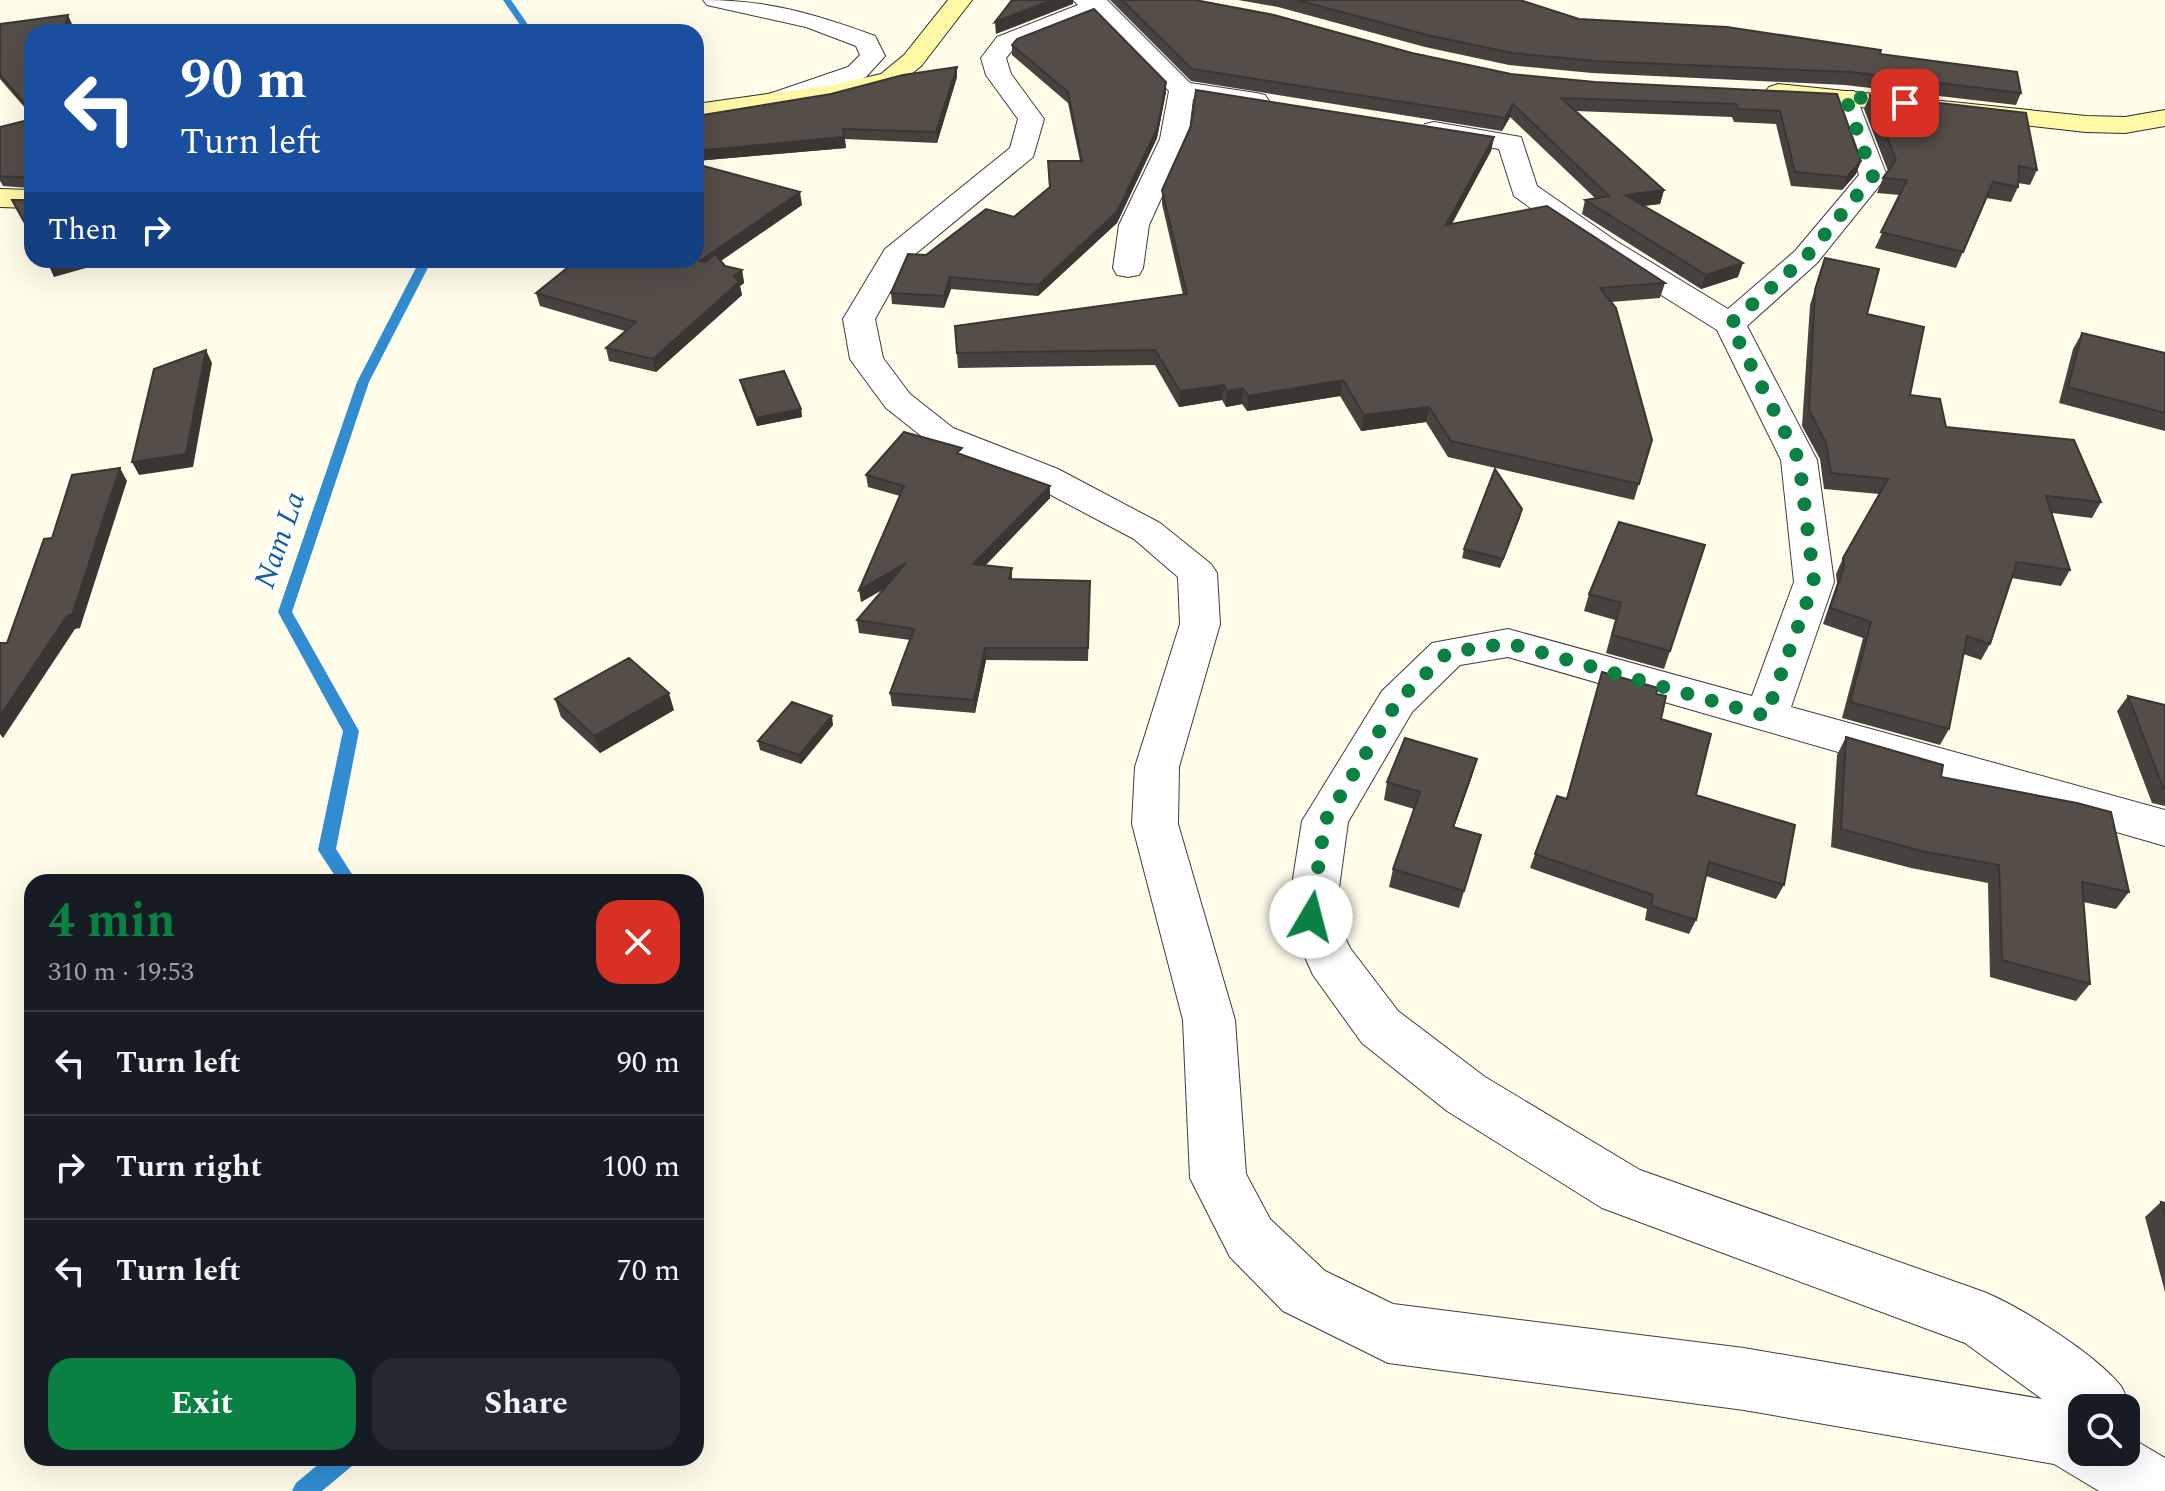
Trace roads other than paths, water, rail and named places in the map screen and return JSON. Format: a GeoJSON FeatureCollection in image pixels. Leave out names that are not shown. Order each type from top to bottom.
{"type":"FeatureCollection","features":[{"type":"Feature","properties":{"kind":"street"},"geometry":{"type":"LineString","coordinates":[[715,0],[813,21],[866,41],[873,56],[857,72],[775,101]]}},
{"type":"Feature","properties":{"kind":"street"},"geometry":{"type":"LineString","coordinates":[[704,111],[890,80],[913,60],[927,38],[960,0]]}},
{"type":"Feature","properties":{"kind":"street"},"geometry":{"type":"LineString","coordinates":[[1288,106],[1182,90],[1092,2],[1006,42],[993,58],[999,75],[1031,119],[1023,151],[896,255],[859,319],[867,359],[898,401],[941,435],[1045,477],[1134,524],[1197,573],[1200,624],[1157,767],[1155,824],[1209,1020],[1218,1178],[1250,1238],[1304,1291],[1388,1333],[1744,1379],[2068,1437]]}},
{"type":"Feature","properties":{"kind":"street"},"geometry":{"type":"LineString","coordinates":[[1128,268],[1134,225],[1174,139],[1182,90]]}},
{"type":"Feature","properties":{"kind":"street"},"geometry":{"type":"LineString","coordinates":[[1747,90],[1845,96],[2087,125],[2139,125],[2165,118]]}},
{"type":"Feature","properties":{"kind":"street"},"geometry":{"type":"LineString","coordinates":[[1730,324],[1806,257],[1873,176],[1845,96]]}},
{"type":"Feature","properties":{"kind":"street"},"geometry":{"type":"LineString","coordinates":[[1408,125],[1511,143],[1524,190],[1605,247],[1730,324],[1799,460],[1814,582],[1766,716]]}},
{"type":"Feature","properties":{"kind":"street"},"geometry":{"type":"LineString","coordinates":[[0,198],[24,199]]}},
{"type":"Feature","properties":{"kind":"street"},"geometry":{"type":"LineString","coordinates":[[2083,1394],[2051,1366],[1984,1321],[1622,1190],[1466,1094],[1380,1027],[1331,961],[1311,917],[1325,821],[1397,702],[1447,653],[1508,643],[2165,828]]}},
{"type":"Feature","properties":{"kind":"street"},"geometry":{"type":"LineString","coordinates":[[2140,1462],[2160,1491]]}},
{"type":"Feature","properties":{"kind":"street"},"geometry":{"type":"LineString","coordinates":[[2118,1466],[2160,1491]]}},
{"type":"Feature","properties":{"kind":"waterway","name":"Nam La"},"geometry":{"type":"LineString","coordinates":[[507,0],[524,24]]}},
{"type":"Feature","properties":{"kind":"waterway","name":"Nam La"},"geometry":{"type":"LineString","coordinates":[[343,874],[327,850],[351,731],[285,612],[363,382],[422,268]]}},
{"type":"Feature","properties":{"kind":"waterway","name":"Nam La"},"geometry":{"type":"LineString","coordinates":[[304,1491],[334,1466]]}}]}
